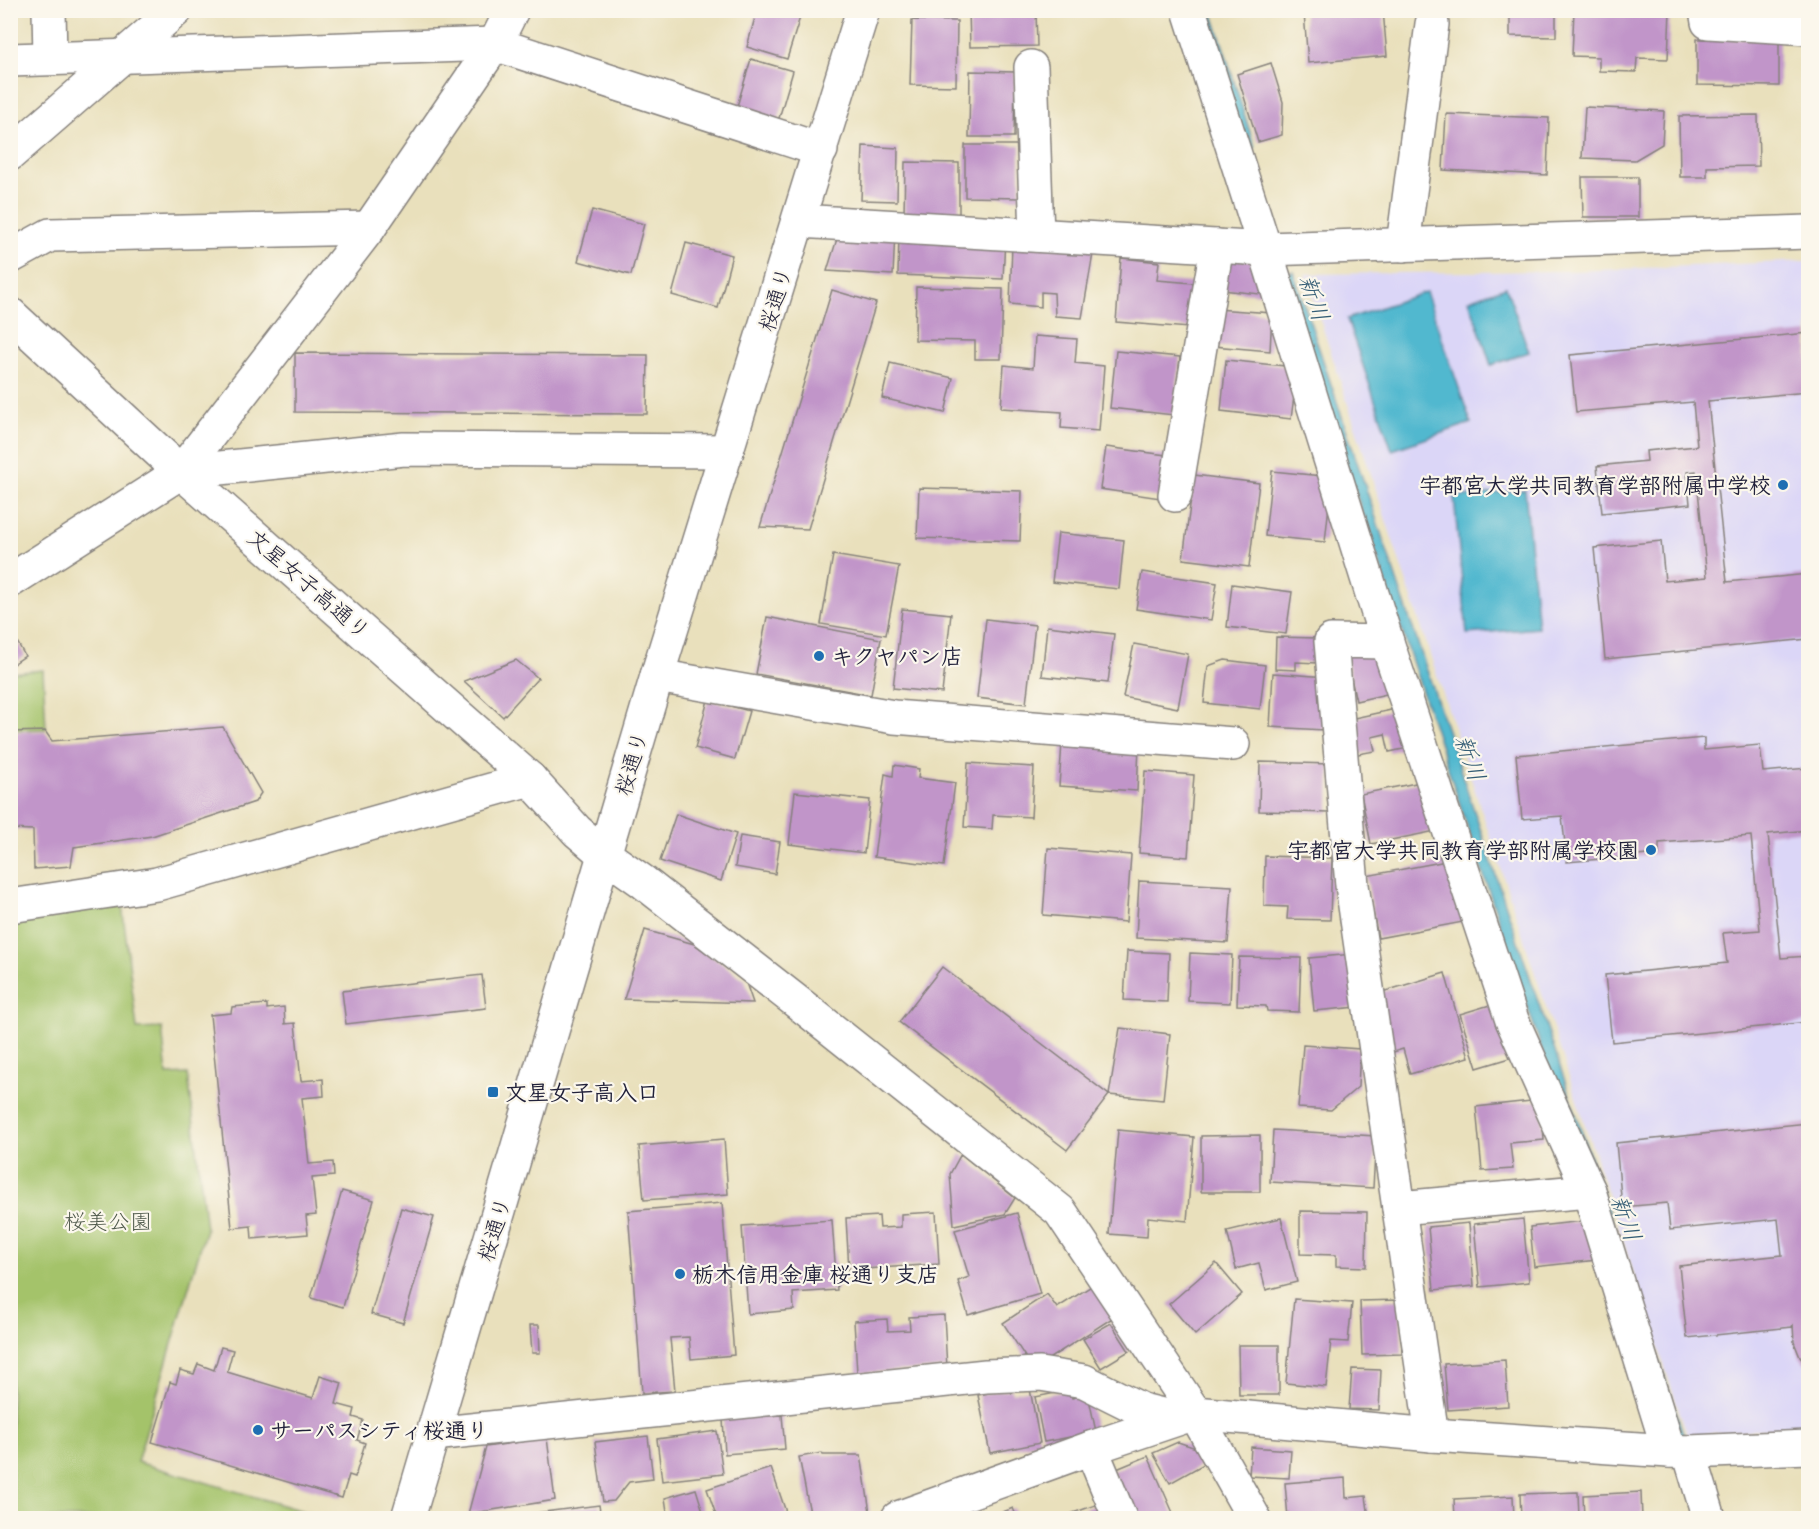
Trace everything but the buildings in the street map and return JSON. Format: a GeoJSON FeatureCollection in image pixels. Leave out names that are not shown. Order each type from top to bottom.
{"type":"FeatureCollection","features":[{"type":"Feature","properties":{"kind":"main road"},"geometry":{"type":"LineString","coordinates":[[48,10],[50,58]]}},
{"type":"Feature","properties":{"kind":"main road"},"geometry":{"type":"LineString","coordinates":[[10,154],[176,10]]}},
{"type":"Feature","properties":{"kind":"main road"},"geometry":{"type":"LineString","coordinates":[[10,581],[182,472],[369,228],[495,44],[512,10]]}},
{"type":"Feature","properties":{"kind":"main road","name":"桜通り"},"geometry":{"type":"LineString","coordinates":[[408,1518],[657,676],[863,10]]}},
{"type":"Feature","properties":{"kind":"main road"},"geometry":{"type":"LineString","coordinates":[[1189,10],[1266,249],[1386,642],[1512,1020],[1589,1191],[1677,1451],[1709,1518]]}},
{"type":"Feature","properties":{"kind":"main road"},"geometry":{"type":"LineString","coordinates":[[1706,10],[1708,22],[1809,28]]}},
{"type":"Feature","properties":{"kind":"main road"},"geometry":{"type":"LineString","coordinates":[[1403,245],[1432,24]]}},
{"type":"Feature","properties":{"kind":"main road"},"geometry":{"type":"LineString","coordinates":[[10,60],[495,44],[821,150]]}},
{"type":"Feature","properties":{"kind":"main road"},"geometry":{"type":"LineString","coordinates":[[1031,67],[1037,236]]}},
{"type":"Feature","properties":{"kind":"main road"},"geometry":{"type":"LineString","coordinates":[[799,221],[1266,249],[1809,232]]}},
{"type":"Feature","properties":{"kind":"main road"},"geometry":{"type":"LineString","coordinates":[[10,257],[50,235],[369,228]]}},
{"type":"Feature","properties":{"kind":"main road"},"geometry":{"type":"LineString","coordinates":[[1175,495],[1217,246]]}},
{"type":"Feature","properties":{"kind":"main road","name":"文星女子高通り"},"geometry":{"type":"LineString","coordinates":[[10,314],[182,472],[530,779],[577,831],[604,855],[642,881],[1060,1210],[1195,1413],[1254,1518]]}},
{"type":"Feature","properties":{"kind":"main road"},"geometry":{"type":"LineString","coordinates":[[182,472],[404,449],[727,451]]}},
{"type":"Feature","properties":{"kind":"main road"},"geometry":{"type":"LineString","coordinates":[[1386,642],[1331,641],[1352,885],[1432,1435]]}},
{"type":"Feature","properties":{"kind":"main road"},"geometry":{"type":"LineString","coordinates":[[657,676],[894,717],[1233,744]]}},
{"type":"Feature","properties":{"kind":"main road"},"geometry":{"type":"LineString","coordinates":[[10,906],[157,884],[530,779]]}},
{"type":"Feature","properties":{"kind":"main road"},"geometry":{"type":"LineString","coordinates":[[1399,1208],[1589,1191]]}},
{"type":"Feature","properties":{"kind":"main road"},"geometry":{"type":"LineString","coordinates":[[433,1434],[986,1376],[1040,1374],[1084,1381],[1142,1410],[1166,1416],[1195,1413],[1432,1435],[1677,1451],[1809,1447]]}},
{"type":"Feature","properties":{"kind":"main road"},"geometry":{"type":"LineString","coordinates":[[898,1518],[1195,1413]]}},
{"type":"Feature","properties":{"kind":"main road"},"geometry":{"type":"LineString","coordinates":[[1091,1448],[1120,1518]]}},
{"type":"Feature","properties":{"kind":"shaded area","name":"宇都宮大学共同教育学部附属学校園"},"geometry":{"type":"Polygon","coordinates":[[[1808,261],[1808,1426],[1687,1435],[1305,274],[1574,271],[1808,261]]]}},
{"type":"Feature","properties":{"kind":"green space"},"geometry":{"type":"Polygon","coordinates":[[[43,670],[46,729],[11,730],[11,673],[43,670]]]}},
{"type":"Feature","properties":{"kind":"green space","name":"桜美公園"},"geometry":{"type":"Polygon","coordinates":[[[122,905],[137,1029],[162,1028],[167,1075],[188,1074],[206,1229],[137,1462],[326,1518],[11,1518],[11,918],[122,905]]]}},
{"type":"Feature","properties":{"kind":"water"},"geometry":{"type":"Polygon","coordinates":[[[1202,11],[1212,11],[1255,148],[1247,151],[1202,11]]]}},
{"type":"Feature","properties":{"kind":"water"},"geometry":{"type":"Polygon","coordinates":[[[1293,271],[1685,1439],[1673,1442],[1283,275],[1293,271]]]}},
{"type":"Feature","properties":{"kind":"water"},"geometry":{"type":"Polygon","coordinates":[[[1506,287],[1529,352],[1491,365],[1469,300],[1506,287]]]}},
{"type":"Feature","properties":{"kind":"water"},"geometry":{"type":"Polygon","coordinates":[[[1426,292],[1471,423],[1392,450],[1347,319],[1426,292]]]}},
{"type":"Feature","properties":{"kind":"water"},"geometry":{"type":"Polygon","coordinates":[[[1525,490],[1538,628],[1467,634],[1454,497],[1525,490]]]}},
{"type":"Feature","properties":{"kind":"place","name":"宇都宮大学共同教育学部附属中学校"},"geometry":{"type":"Point","coordinates":[1783,485]}},
{"type":"Feature","properties":{"kind":"place","name":"キクヤパン店"},"geometry":{"type":"Point","coordinates":[819,656]}},
{"type":"Feature","properties":{"kind":"place","name":"宇都宮大学共同教育学部附属学校園"},"geometry":{"type":"Point","coordinates":[1651,850]}},
{"type":"Feature","properties":{"kind":"place","name":"文星女子高入口"},"geometry":{"type":"Point","coordinates":[493,1092]}},
{"type":"Feature","properties":{"kind":"place","name":"栃木信用金庫 桜通り支店"},"geometry":{"type":"Point","coordinates":[680,1274]}},
{"type":"Feature","properties":{"kind":"place","name":"サーパスシティ桜通り"},"geometry":{"type":"Point","coordinates":[258,1430]}},
{"type":"Feature","properties":{"kind":"water label","name":"新川"},"geometry":{"type":"Point","coordinates":[1314,298]}},
{"type":"Feature","properties":{"kind":"water label","name":"新川"},"geometry":{"type":"Point","coordinates":[1470,758]}},
{"type":"Feature","properties":{"kind":"water label","name":"新川"},"geometry":{"type":"Point","coordinates":[1626,1218]}}]}
